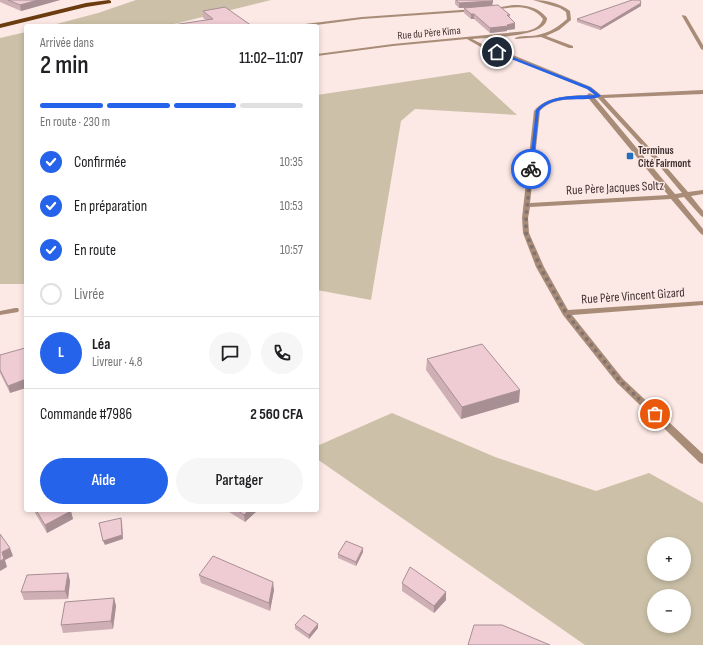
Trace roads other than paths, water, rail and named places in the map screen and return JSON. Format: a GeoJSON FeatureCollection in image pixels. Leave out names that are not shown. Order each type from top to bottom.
{"type":"FeatureCollection","features":[{"type":"Feature","properties":{"kind":"main road"},"geometry":{"type":"LineString","coordinates":[[44,22],[94,8],[115,0]]}},
{"type":"Feature","properties":{"kind":"main road"},"geometry":{"type":"LineString","coordinates":[[0,26],[86,5],[109,2]]}},
{"type":"Feature","properties":{"kind":"street"},"geometry":{"type":"LineString","coordinates":[[492,37],[519,38],[542,36],[559,30],[569,19],[568,12],[562,7],[534,0]]}},
{"type":"Feature","properties":{"kind":"street","name":"Rue du Père Kima"},"geometry":{"type":"LineString","coordinates":[[313,24],[362,18],[522,6],[538,9],[545,19],[544,24],[539,28],[492,37],[393,45],[319,55]]}},
{"type":"Feature","properties":{"kind":"street"},"geometry":{"type":"LineString","coordinates":[[684,16],[703,49]]}},
{"type":"Feature","properties":{"kind":"street"},"geometry":{"type":"LineString","coordinates":[[542,36],[571,47]]}},
{"type":"Feature","properties":{"kind":"street"},"geometry":{"type":"LineString","coordinates":[[468,39],[488,49],[506,54],[589,88],[599,96],[647,148],[703,215]]}},
{"type":"Feature","properties":{"kind":"street"},"geometry":{"type":"LineString","coordinates":[[488,49],[497,56],[583,91],[591,96],[672,197],[703,233]]}},
{"type":"Feature","properties":{"kind":"street"},"geometry":{"type":"LineString","coordinates":[[703,92],[565,98],[542,105],[537,111],[526,218],[526,233],[540,267],[566,313],[620,381],[703,460]]}},
{"type":"Feature","properties":{"kind":"street"},"geometry":{"type":"LineString","coordinates":[[633,148],[647,148]]}},
{"type":"Feature","properties":{"kind":"street","name":"Rue Père Jacques Soltz"},"geometry":{"type":"LineString","coordinates":[[528,205],[672,197],[703,192]]}},
{"type":"Feature","properties":{"kind":"street","name":"Rue Père Vincent Gizard"},"geometry":{"type":"LineString","coordinates":[[566,313],[703,303]]}},
{"type":"Feature","properties":{"kind":"street"},"geometry":{"type":"LineString","coordinates":[[0,313],[15,310]]}},
{"type":"Feature","properties":{"kind":"place","name":"Terminus Cité Fairmont"},"geometry":{"type":"Point","coordinates":[630,156]}}]}
